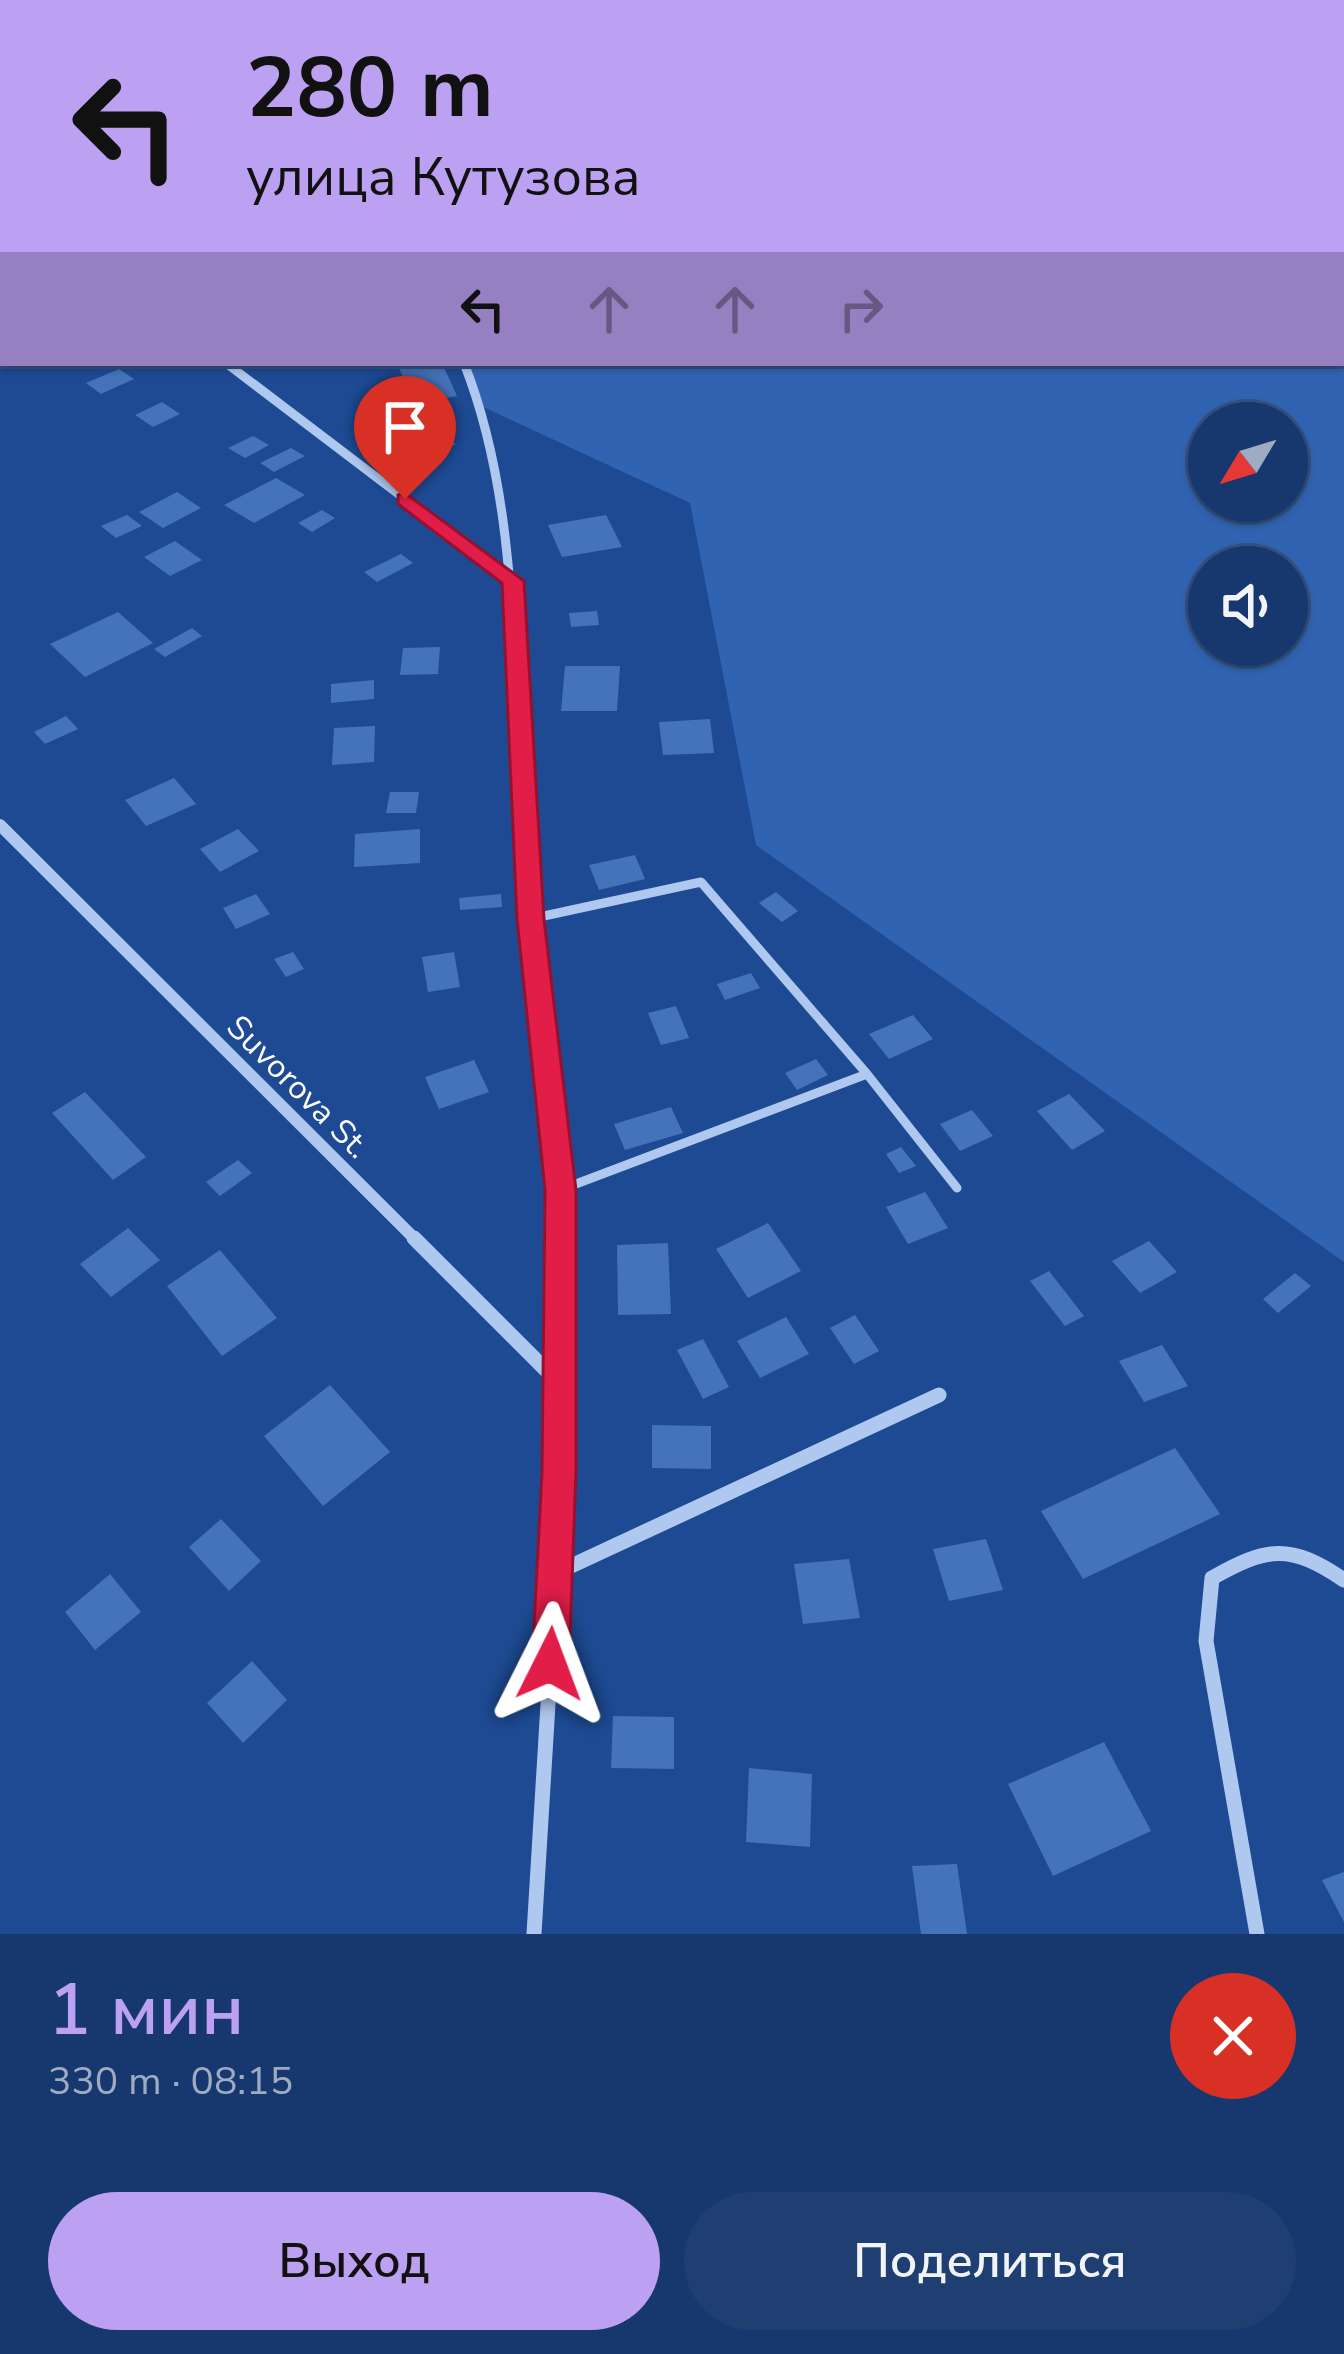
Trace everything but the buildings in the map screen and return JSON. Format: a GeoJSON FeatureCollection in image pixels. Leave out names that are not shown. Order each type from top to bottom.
{"type":"FeatureCollection","features":[{"type":"Feature","properties":{"kind":"street"},"geometry":{"type":"LineString","coordinates":[[230,366],[513,581]]}},
{"type":"Feature","properties":{"kind":"street"},"geometry":{"type":"LineString","coordinates":[[465,366],[481,406],[513,581],[530,919],[560,1190],[556,1574],[533,1934]]}},
{"type":"Feature","properties":{"kind":"street","name":"Suvorova St."},"geometry":{"type":"LineString","coordinates":[[0,826],[560,1384]]}},
{"type":"Feature","properties":{"kind":"street"},"geometry":{"type":"LineString","coordinates":[[556,1574],[940,1395]]}},
{"type":"Feature","properties":{"kind":"street"},"geometry":{"type":"LineString","coordinates":[[1257,1934],[1206,1641],[1212,1578],[1257,1551],[1310,1554],[1344,1580]]}},
{"type":"Feature","properties":{"kind":"lane"},"geometry":{"type":"LineString","coordinates":[[530,919],[700,882],[867,1073],[957,1188]]}},
{"type":"Feature","properties":{"kind":"lane"},"geometry":{"type":"LineString","coordinates":[[560,1190],[867,1073]]}},
{"type":"Feature","properties":{"kind":"shaded area"},"geometry":{"type":"Polygon","coordinates":[[[465,366],[1344,366],[1344,1262],[756,845],[690,503],[481,406],[465,366]]]}},
{"type":"Feature","properties":{"kind":"route"},"geometry":{"type":"LineString","coordinates":[[405,499],[513,581],[530,919],[560,1190],[559,1472],[550,1664]]}}]}
